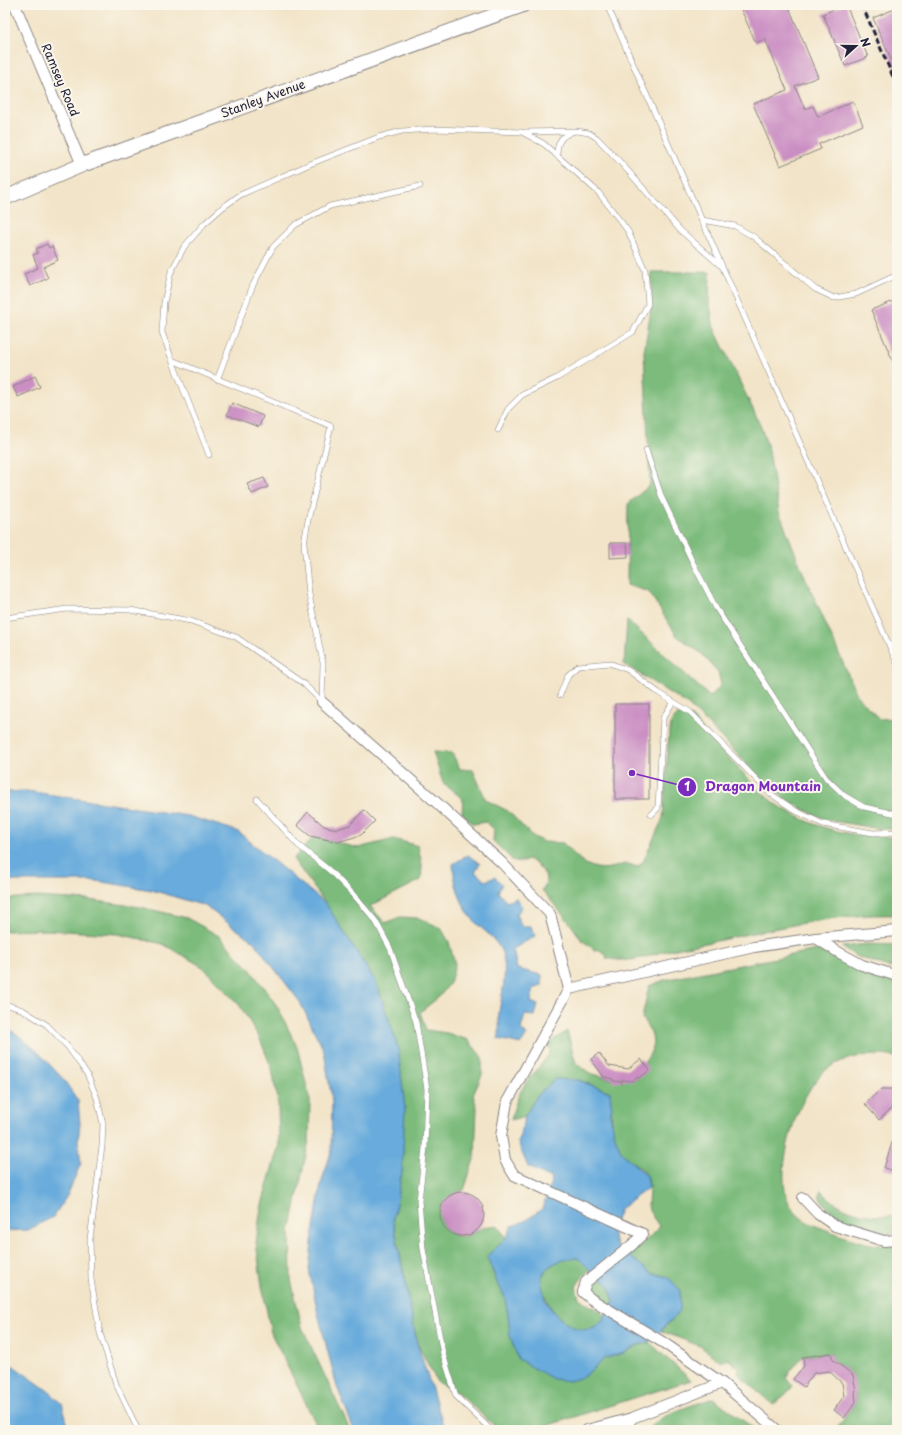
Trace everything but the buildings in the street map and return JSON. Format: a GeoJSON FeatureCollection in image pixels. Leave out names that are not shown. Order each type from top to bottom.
{"type":"FeatureCollection","features":[{"type":"Feature","properties":{"kind":"main road","name":"Stanley Avenue"},"geometry":{"type":"LineString","coordinates":[[5,198],[82,165],[523,5]]}},
{"type":"Feature","properties":{"kind":"street","name":"Ramsey Road"},"geometry":{"type":"LineString","coordinates":[[15,5],[82,165]]}},
{"type":"Feature","properties":{"kind":"street"},"geometry":{"type":"LineString","coordinates":[[322,702],[437,803],[502,863],[550,914],[569,989],[507,1102],[501,1136],[505,1160],[514,1175],[643,1234],[632,1245],[586,1282],[583,1292],[605,1308],[664,1343],[722,1384],[778,1430]]}},
{"type":"Feature","properties":{"kind":"street"},"geometry":{"type":"LineString","coordinates":[[569,989],[754,947],[816,938],[897,931]]}},
{"type":"Feature","properties":{"kind":"street"},"geometry":{"type":"LineString","coordinates":[[816,938],[862,965],[897,976]]}},
{"type":"Feature","properties":{"kind":"street"},"geometry":{"type":"LineString","coordinates":[[803,1198],[818,1214],[835,1226],[884,1241],[897,1240]]}},
{"type":"Feature","properties":{"kind":"street"},"geometry":{"type":"LineString","coordinates":[[587,1430],[632,1418],[722,1384]]}},
{"type":"Feature","properties":{"kind":"street"},"geometry":{"type":"LineString","coordinates":[[624,1430],[632,1418]]}},
{"type":"Feature","properties":{"kind":"lane"},"geometry":{"type":"LineString","coordinates":[[607,5],[897,663]]}},
{"type":"Feature","properties":{"kind":"lane"},"geometry":{"type":"LineString","coordinates":[[209,455],[162,332],[164,302],[171,272],[184,247],[204,224],[240,195],[310,164],[379,137],[402,131],[434,129],[522,132],[577,131],[589,133],[597,138],[621,163],[680,230],[722,267]]}},
{"type":"Feature","properties":{"kind":"lane"},"geometry":{"type":"LineString","coordinates":[[557,156],[557,145],[566,135],[577,131]]}},
{"type":"Feature","properties":{"kind":"lane"},"geometry":{"type":"LineString","coordinates":[[498,430],[508,409],[522,395],[557,378],[633,332],[648,304],[645,270],[628,231],[598,192],[544,144],[522,132]]}},
{"type":"Feature","properties":{"kind":"lane"},"geometry":{"type":"LineString","coordinates":[[217,380],[256,279],[273,247],[295,225],[330,206],[420,186]]}},
{"type":"Feature","properties":{"kind":"lane"},"geometry":{"type":"LineString","coordinates":[[702,220],[735,226],[754,236],[815,289],[834,298],[856,294],[897,275]]}},
{"type":"Feature","properties":{"kind":"lane"},"geometry":{"type":"LineString","coordinates":[[172,360],[330,426],[308,520],[304,544],[309,594],[323,663],[322,702]]}},
{"type":"Feature","properties":{"kind":"lane"},"geometry":{"type":"LineString","coordinates":[[646,450],[662,498],[716,608],[826,778],[845,796],[864,807],[897,814]]}},
{"type":"Feature","properties":{"kind":"lane"},"geometry":{"type":"LineString","coordinates":[[5,618],[67,609],[130,610],[191,621],[236,637],[304,684],[322,702]]}},
{"type":"Feature","properties":{"kind":"lane"},"geometry":{"type":"LineString","coordinates":[[560,695],[568,675],[578,666],[608,663],[628,670],[659,693],[690,712],[771,794],[796,811],[823,824],[873,833],[897,832]]}},
{"type":"Feature","properties":{"kind":"lane"},"geometry":{"type":"LineString","coordinates":[[651,815],[658,808],[663,718],[673,702]]}},
{"type":"Feature","properties":{"kind":"lane"},"geometry":{"type":"LineString","coordinates":[[257,799],[298,845],[329,870],[352,893],[375,920],[390,948],[416,1022],[427,1090],[425,1148],[419,1201],[423,1249],[443,1354],[456,1396],[492,1430]]}},
{"type":"Feature","properties":{"kind":"lane"},"geometry":{"type":"LineString","coordinates":[[5,1004],[23,1010],[47,1025],[52,1030],[68,1047],[87,1074],[97,1098],[103,1124],[103,1131],[90,1239],[92,1279],[100,1333],[116,1384],[138,1430]]}},
{"type":"Feature","properties":{"kind":"green space"},"geometry":{"type":"Polygon","coordinates":[[[651,272],[710,272],[709,301],[714,328],[760,424],[769,451],[779,512],[802,570],[858,697],[879,719],[897,718],[897,829],[881,829],[827,820],[786,799],[765,783],[687,704],[624,664],[627,620],[710,697],[721,685],[718,672],[701,653],[677,636],[649,592],[627,585],[628,504],[650,485],[644,352],[652,303],[651,272]]]}},
{"type":"Feature","properties":{"kind":"green space"},"geometry":{"type":"Polygon","coordinates":[[[680,714],[692,717],[760,791],[782,808],[829,829],[845,833],[879,837],[897,837],[897,915],[841,917],[661,952],[634,960],[606,958],[607,955],[598,949],[596,951],[582,940],[542,890],[546,881],[540,868],[528,859],[521,862],[514,862],[493,841],[494,829],[486,822],[473,824],[462,813],[463,799],[443,783],[433,752],[452,753],[460,769],[473,770],[486,800],[508,811],[531,835],[543,842],[563,843],[589,866],[595,868],[610,868],[626,864],[637,867],[643,862],[663,818],[669,733],[671,724],[680,714]]]}},
{"type":"Feature","properties":{"kind":"green space"},"geometry":{"type":"Polygon","coordinates":[[[314,837],[358,848],[394,839],[418,846],[422,865],[421,880],[370,906],[385,923],[400,917],[419,918],[441,928],[449,942],[455,965],[450,983],[439,997],[420,1012],[426,1030],[447,1033],[468,1040],[482,1057],[482,1075],[473,1095],[477,1107],[475,1156],[464,1190],[457,1192],[446,1200],[441,1210],[441,1216],[445,1227],[453,1234],[465,1236],[484,1227],[497,1225],[506,1238],[487,1256],[496,1280],[504,1295],[518,1359],[531,1365],[583,1377],[606,1358],[624,1353],[638,1345],[649,1342],[691,1380],[533,1430],[499,1430],[458,1393],[437,1382],[417,1343],[393,1219],[402,1172],[326,904],[293,859],[314,837]]]}},
{"type":"Feature","properties":{"kind":"green space"},"geometry":{"type":"Polygon","coordinates":[[[34,897],[89,900],[140,907],[187,918],[219,936],[250,969],[277,1006],[297,1047],[310,1100],[309,1140],[290,1232],[291,1280],[302,1327],[350,1430],[319,1430],[271,1333],[262,1286],[256,1242],[261,1208],[279,1144],[278,1103],[272,1069],[259,1037],[240,1006],[203,967],[163,944],[118,934],[46,930],[5,931],[5,899],[34,897]]]}},
{"type":"Feature","properties":{"kind":"green space"},"geometry":{"type":"Polygon","coordinates":[[[867,944],[897,945],[897,970],[856,956],[842,947],[867,944]]]}},
{"type":"Feature","properties":{"kind":"green space"},"geometry":{"type":"Polygon","coordinates":[[[817,950],[865,972],[897,982],[897,1057],[871,1055],[845,1060],[830,1067],[819,1077],[808,1092],[791,1131],[786,1152],[784,1173],[785,1191],[790,1205],[803,1219],[841,1236],[878,1245],[897,1246],[897,1430],[836,1430],[856,1402],[853,1375],[833,1360],[831,1353],[802,1357],[786,1377],[793,1386],[773,1405],[738,1374],[739,1368],[728,1359],[721,1362],[700,1346],[661,1331],[680,1311],[668,1277],[650,1273],[629,1255],[655,1232],[659,1226],[649,1210],[649,1185],[645,1172],[623,1155],[614,1138],[610,1092],[579,1080],[538,1095],[525,1116],[511,1120],[519,1094],[551,1050],[546,1045],[567,1031],[576,1064],[590,1073],[622,1082],[623,1080],[631,1080],[640,1077],[649,1070],[644,1063],[651,1051],[653,1040],[652,1035],[642,1018],[649,986],[664,980],[817,950]]]}},
{"type":"Feature","properties":{"kind":"green space"},"geometry":{"type":"Polygon","coordinates":[[[821,1190],[828,1198],[837,1204],[855,1212],[876,1216],[897,1215],[897,1234],[867,1231],[850,1225],[834,1214],[820,1199],[821,1190]]]}},
{"type":"Feature","properties":{"kind":"green space"},"geometry":{"type":"Polygon","coordinates":[[[578,1258],[590,1270],[581,1278],[576,1287],[579,1298],[606,1315],[598,1325],[589,1330],[579,1330],[570,1326],[561,1319],[547,1300],[541,1281],[544,1272],[554,1264],[562,1260],[578,1258]]]}},
{"type":"Feature","properties":{"kind":"green space"},"geometry":{"type":"Polygon","coordinates":[[[600,1278],[609,1285],[614,1301],[611,1306],[590,1292],[588,1289],[600,1278]]]}},
{"type":"Feature","properties":{"kind":"green space"},"geometry":{"type":"Polygon","coordinates":[[[713,1398],[756,1430],[648,1430],[654,1424],[670,1414],[713,1398]]]}},
{"type":"Feature","properties":{"kind":"water"},"geometry":{"type":"Polygon","coordinates":[[[27,791],[188,816],[237,831],[326,904],[376,982],[398,1047],[405,1109],[402,1172],[393,1219],[417,1343],[445,1430],[354,1430],[337,1387],[318,1314],[309,1269],[321,1184],[331,1152],[332,1101],[324,1051],[300,1002],[254,942],[205,906],[152,890],[96,881],[5,881],[5,792],[27,791]]]}},
{"type":"Feature","properties":{"kind":"water"},"geometry":{"type":"Polygon","coordinates":[[[468,855],[480,864],[475,872],[485,881],[495,877],[502,884],[498,892],[507,902],[516,898],[522,907],[516,915],[522,926],[531,926],[535,936],[513,949],[517,969],[542,975],[542,986],[533,989],[531,1002],[538,1005],[535,1016],[525,1015],[521,1029],[527,1035],[521,1044],[498,1039],[499,1012],[504,977],[503,956],[496,942],[471,917],[459,895],[453,864],[468,855]]]}},
{"type":"Feature","properties":{"kind":"water"},"geometry":{"type":"Polygon","coordinates":[[[5,1027],[18,1035],[40,1054],[64,1080],[78,1101],[80,1124],[78,1141],[81,1163],[67,1196],[53,1217],[28,1230],[5,1231],[5,1027]]]}},
{"type":"Feature","properties":{"kind":"water"},"geometry":{"type":"Polygon","coordinates":[[[555,1079],[578,1080],[610,1092],[612,1108],[610,1114],[615,1136],[621,1152],[647,1176],[649,1187],[620,1209],[612,1231],[616,1245],[651,1273],[668,1277],[680,1290],[680,1311],[649,1342],[638,1345],[624,1353],[606,1358],[583,1377],[570,1381],[553,1379],[518,1359],[510,1336],[508,1314],[504,1295],[496,1280],[487,1256],[506,1238],[512,1226],[527,1220],[543,1208],[552,1178],[528,1167],[518,1143],[525,1116],[537,1096],[555,1079]],[[578,1258],[567,1259],[550,1266],[543,1274],[541,1280],[545,1298],[555,1313],[573,1327],[587,1330],[600,1324],[606,1317],[614,1301],[609,1285],[578,1258]]]}},
{"type":"Feature","properties":{"kind":"water"},"geometry":{"type":"Polygon","coordinates":[[[5,1360],[47,1390],[62,1403],[69,1430],[5,1430],[5,1360]]]}},
{"type":"Feature","properties":{"kind":"railway"},"geometry":{"type":"LineString","coordinates":[[862,5],[897,86]]}},
{"type":"Feature","properties":{"kind":"place","name":"Dragon Mountain"},"geometry":{"type":"Point","coordinates":[632,773]}}]}
